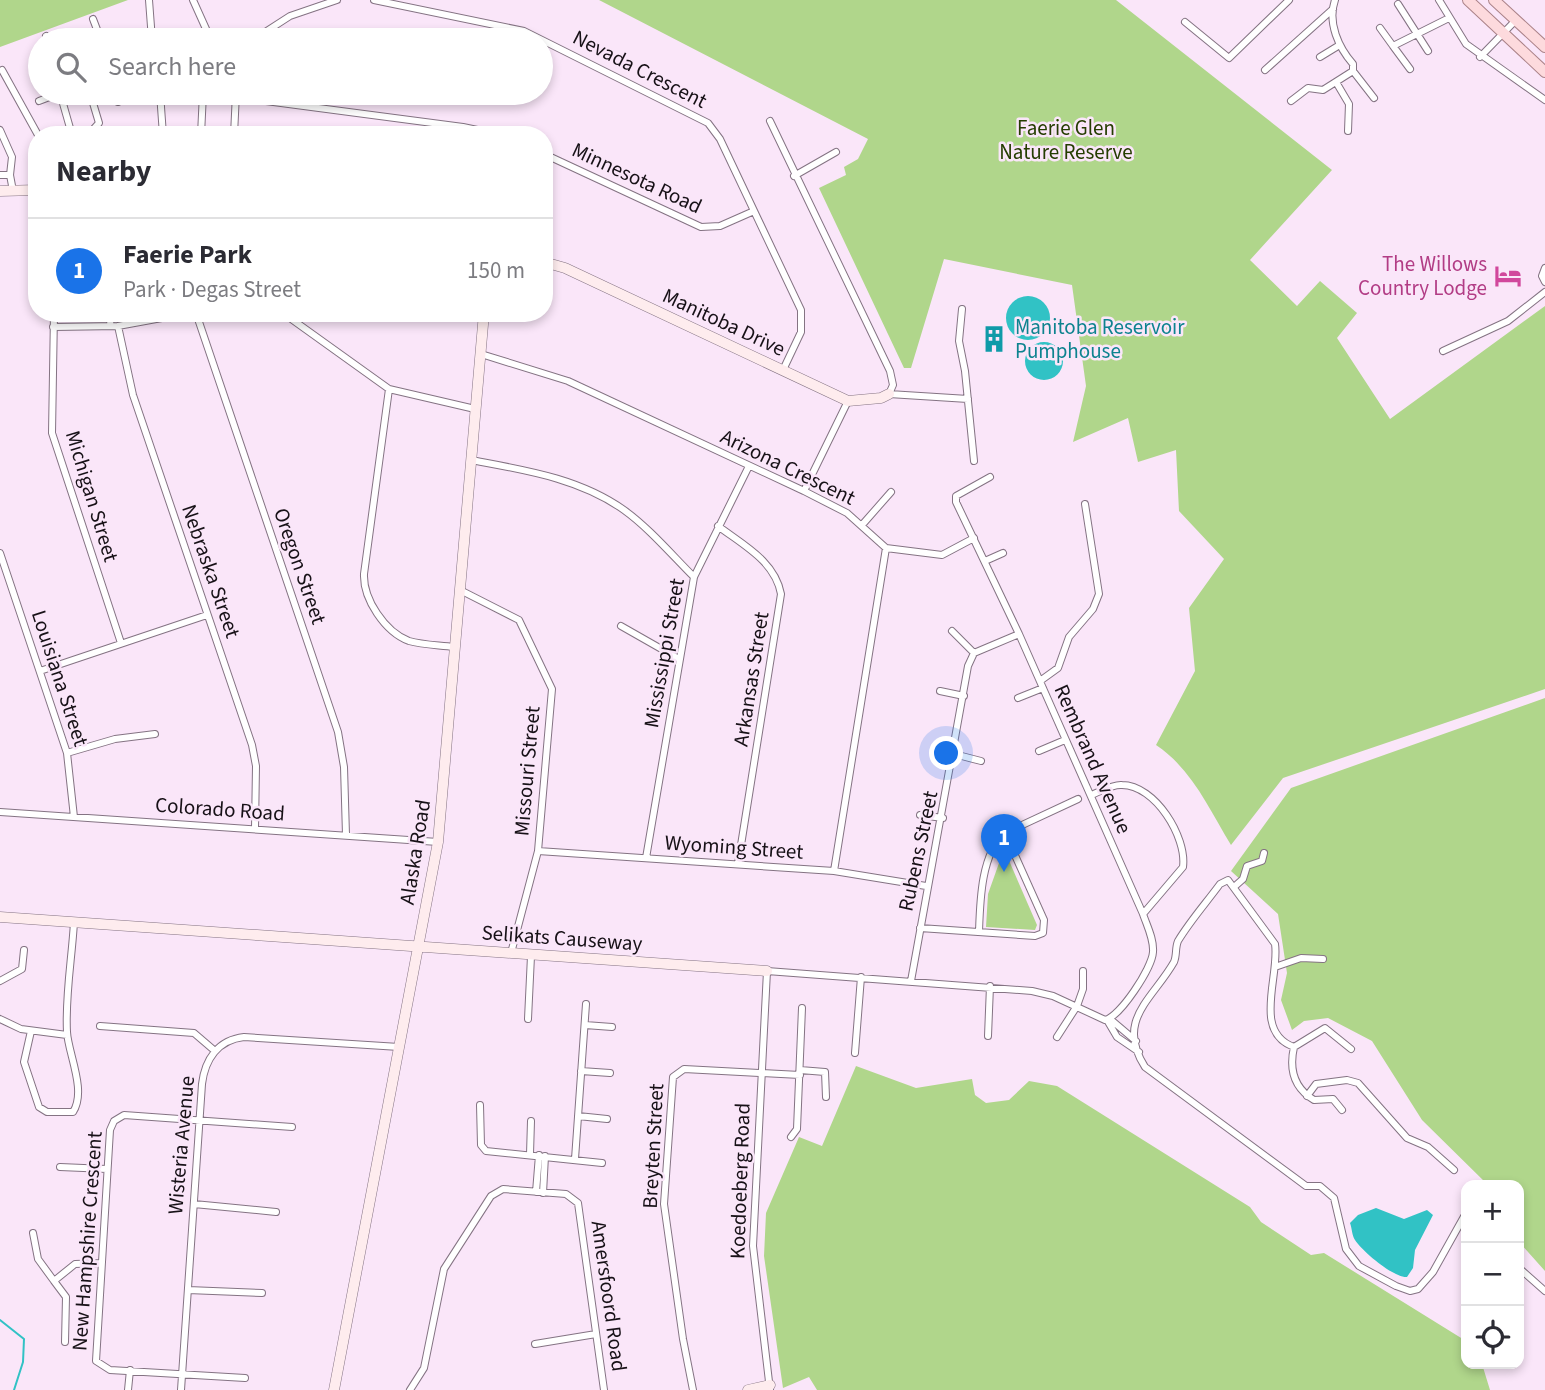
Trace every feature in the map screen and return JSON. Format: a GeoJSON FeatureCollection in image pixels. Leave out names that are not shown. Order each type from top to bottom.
{"type":"FeatureCollection","features":[{"type":"Feature","properties":{"kind":"main road"},"geometry":{"type":"LineString","coordinates":[[1468,0],[1545,72]]}},
{"type":"Feature","properties":{"kind":"main road"},"geometry":{"type":"LineString","coordinates":[[1494,0],[1545,47]]}},
{"type":"Feature","properties":{"kind":"street"},"geometry":{"type":"LineString","coordinates":[[149,0],[151,28]]}},
{"type":"Feature","properties":{"kind":"street"},"geometry":{"type":"LineString","coordinates":[[193,0],[206,28]]}},
{"type":"Feature","properties":{"kind":"street"},"geometry":{"type":"LineString","coordinates":[[272,28],[290,16],[337,0]]}},
{"type":"Feature","properties":{"kind":"street","name":"Nevada Crescent"},"geometry":{"type":"LineString","coordinates":[[374,0],[411,4],[511,28]]}},
{"type":"Feature","properties":{"kind":"street"},"geometry":{"type":"LineString","coordinates":[[1185,22],[1229,58],[1289,0]]}},
{"type":"Feature","properties":{"kind":"street"},"geometry":{"type":"LineString","coordinates":[[1335,0],[1333,9],[1338,46],[1374,98]]}},
{"type":"Feature","properties":{"kind":"street"},"geometry":{"type":"LineString","coordinates":[[1439,0],[1462,40],[1480,57],[1527,85],[1545,100]]}},
{"type":"Feature","properties":{"kind":"street"},"geometry":{"type":"LineString","coordinates":[[1398,4],[1429,51]]}},
{"type":"Feature","properties":{"kind":"street"},"geometry":{"type":"LineString","coordinates":[[1265,70],[1333,9]]}},
{"type":"Feature","properties":{"kind":"street"},"geometry":{"type":"LineString","coordinates":[[1393,46],[1449,18]]}},
{"type":"Feature","properties":{"kind":"street"},"geometry":{"type":"LineString","coordinates":[[93,19],[96,28]]}},
{"type":"Feature","properties":{"kind":"street"},"geometry":{"type":"LineString","coordinates":[[1480,57],[1516,20]]}},
{"type":"Feature","properties":{"kind":"street"},"geometry":{"type":"LineString","coordinates":[[1380,28],[1410,69]]}},
{"type":"Feature","properties":{"kind":"street","name":"Nevada Crescent"},"geometry":{"type":"LineString","coordinates":[[553,45],[701,119],[718,134],[802,316],[801,332],[783,370]]}},
{"type":"Feature","properties":{"kind":"street"},"geometry":{"type":"LineString","coordinates":[[1320,57],[1338,46]]}},
{"type":"Feature","properties":{"kind":"street"},"geometry":{"type":"LineString","coordinates":[[2,70],[33,126]]}},
{"type":"Feature","properties":{"kind":"street"},"geometry":{"type":"LineString","coordinates":[[1291,101],[1308,88],[1323,90],[1353,71]]}},
{"type":"Feature","properties":{"kind":"street"},"geometry":{"type":"LineString","coordinates":[[1336,82],[1349,104],[1348,131]]}},
{"type":"Feature","properties":{"kind":"street"},"geometry":{"type":"LineString","coordinates":[[63,105],[69,126]]}},
{"type":"Feature","properties":{"kind":"street"},"geometry":{"type":"LineString","coordinates":[[93,105],[99,123],[96,126]]}},
{"type":"Feature","properties":{"kind":"street"},"geometry":{"type":"LineString","coordinates":[[161,105],[162,126]]}},
{"type":"Feature","properties":{"kind":"street"},"geometry":{"type":"LineString","coordinates":[[201,126],[202,105]]}},
{"type":"Feature","properties":{"kind":"street"},"geometry":{"type":"LineString","coordinates":[[234,126],[236,105]]}},
{"type":"Feature","properties":{"kind":"street"},"geometry":{"type":"LineString","coordinates":[[308,105],[458,126]]}},
{"type":"Feature","properties":{"kind":"street"},"geometry":{"type":"LineString","coordinates":[[770,121],[794,176],[890,371],[893,386],[888,394],[881,398],[848,401],[804,491]]}},
{"type":"Feature","properties":{"kind":"street"},"geometry":{"type":"LineString","coordinates":[[0,130],[12,157],[12,191]]}},
{"type":"Feature","properties":{"kind":"street"},"geometry":{"type":"LineString","coordinates":[[794,176],[836,152]]}},
{"type":"Feature","properties":{"kind":"street","name":"Minnesota Road"},"geometry":{"type":"LineString","coordinates":[[553,158],[701,227],[720,226],[754,211]]}},
{"type":"Feature","properties":{"kind":"street"},"geometry":{"type":"LineString","coordinates":[[0,176],[10,175]]}},
{"type":"Feature","properties":{"kind":"street"},"geometry":{"type":"LineString","coordinates":[[0,191],[28,190]]}},
{"type":"Feature","properties":{"kind":"street","name":"Manitoba Drive"},"geometry":{"type":"LineString","coordinates":[[553,265],[848,401]]}},
{"type":"Feature","properties":{"kind":"street"},"geometry":{"type":"LineString","coordinates":[[1545,268],[1542,276],[1545,282]]}},
{"type":"Feature","properties":{"kind":"street"},"geometry":{"type":"LineString","coordinates":[[1443,351],[1508,321],[1545,292]]}},
{"type":"Feature","properties":{"kind":"street"},"geometry":{"type":"LineString","coordinates":[[962,309],[958,341],[968,399],[974,461]]}},
{"type":"Feature","properties":{"kind":"street","name":"Michigan Street"},"geometry":{"type":"LineString","coordinates":[[53,322],[54,443],[121,643]]}},
{"type":"Feature","properties":{"kind":"street","name":"Nebraska Street"},"geometry":{"type":"LineString","coordinates":[[113,322],[133,395],[256,761],[255,828]]}},
{"type":"Feature","properties":{"kind":"street"},"geometry":{"type":"LineString","coordinates":[[53,327],[114,326],[140,322]]}},
{"type":"Feature","properties":{"kind":"street","name":"Oregon Street"},"geometry":{"type":"LineString","coordinates":[[199,322],[338,732],[344,759],[346,835]]}},
{"type":"Feature","properties":{"kind":"street"},"geometry":{"type":"LineString","coordinates":[[296,322],[389,389],[475,409]]}},
{"type":"Feature","properties":{"kind":"street","name":"Alaska Road"},"geometry":{"type":"LineString","coordinates":[[334,1390],[438,842],[483,322]]}},
{"type":"Feature","properties":{"kind":"street","name":"Arizona Crescent"},"geometry":{"type":"LineString","coordinates":[[481,354],[568,381],[804,491],[842,510],[886,548]]}},
{"type":"Feature","properties":{"kind":"street"},"geometry":{"type":"LineString","coordinates":[[389,389],[364,574],[366,591],[373,606],[399,636],[418,643],[454,647]]}},
{"type":"Feature","properties":{"kind":"street"},"geometry":{"type":"LineString","coordinates":[[888,394],[968,399]]}},
{"type":"Feature","properties":{"kind":"street"},"geometry":{"type":"LineString","coordinates":[[471,460],[551,475],[611,502],[633,517],[694,577]]}},
{"type":"Feature","properties":{"kind":"street","name":"Mississippi Street"},"geometry":{"type":"LineString","coordinates":[[646,858],[694,577],[749,466]]}},
{"type":"Feature","properties":{"kind":"street","name":"Rembrand Avenue"},"geometry":{"type":"LineString","coordinates":[[990,478],[962,490],[956,496],[962,514],[1091,795],[1143,914],[1153,944],[1151,963],[1111,1018]]}},
{"type":"Feature","properties":{"kind":"street"},"geometry":{"type":"LineString","coordinates":[[862,525],[891,492]]}},
{"type":"Feature","properties":{"kind":"street"},"geometry":{"type":"LineString","coordinates":[[1018,698],[1041,684],[1058,668],[1069,637],[1093,610],[1099,594],[1085,504]]}},
{"type":"Feature","properties":{"kind":"street","name":"Arkansas Street"},"geometry":{"type":"LineString","coordinates":[[718,526],[767,564],[777,579],[782,594],[738,864]]}},
{"type":"Feature","properties":{"kind":"street"},"geometry":{"type":"LineString","coordinates":[[834,871],[886,548],[942,555],[974,538]]}},
{"type":"Feature","properties":{"kind":"street","name":"Louisiana Street"},"geometry":{"type":"LineString","coordinates":[[0,553],[67,753],[74,817]]}},
{"type":"Feature","properties":{"kind":"street"},"geometry":{"type":"LineString","coordinates":[[985,562],[1003,553]]}},
{"type":"Feature","properties":{"kind":"street","name":"Missouri Street"},"geometry":{"type":"LineString","coordinates":[[460,590],[519,620],[550,682],[552,694],[538,850],[511,953]]}},
{"type":"Feature","properties":{"kind":"street"},"geometry":{"type":"LineString","coordinates":[[40,671],[207,615]]}},
{"type":"Feature","properties":{"kind":"street"},"geometry":{"type":"LineString","coordinates":[[621,626],[679,659]]}},
{"type":"Feature","properties":{"kind":"street"},"geometry":{"type":"LineString","coordinates":[[952,631],[974,653],[1019,634]]}},
{"type":"Feature","properties":{"kind":"street","name":"Rubens Street"},"geometry":{"type":"LineString","coordinates":[[911,981],[926,886],[943,818],[967,670],[974,653]]}},
{"type":"Feature","properties":{"kind":"street"},"geometry":{"type":"LineString","coordinates":[[940,691],[964,696]]}},
{"type":"Feature","properties":{"kind":"street"},"geometry":{"type":"LineString","coordinates":[[67,753],[114,739],[155,734]]}},
{"type":"Feature","properties":{"kind":"street"},"geometry":{"type":"LineString","coordinates":[[1039,751],[1065,740]]}},
{"type":"Feature","properties":{"kind":"street"},"geometry":{"type":"LineString","coordinates":[[954,754],[981,761]]}},
{"type":"Feature","properties":{"kind":"street"},"geometry":{"type":"LineString","coordinates":[[1091,795],[1117,785],[1126,785],[1142,793],[1171,819],[1183,849],[1183,867],[1143,914]]}},
{"type":"Feature","properties":{"kind":"street"},"geometry":{"type":"LineString","coordinates":[[979,932],[981,899],[992,850],[1005,833],[1078,799]]}},
{"type":"Feature","properties":{"kind":"street","name":"Colorado Road"},"geometry":{"type":"LineString","coordinates":[[0,812],[438,842]]}},
{"type":"Feature","properties":{"kind":"street"},"geometry":{"type":"LineString","coordinates":[[920,815],[943,818]]}},
{"type":"Feature","properties":{"kind":"street"},"geometry":{"type":"LineString","coordinates":[[920,928],[1035,936],[1044,930],[1041,912],[1005,833]]}},
{"type":"Feature","properties":{"kind":"street","name":"Wyoming Street"},"geometry":{"type":"LineString","coordinates":[[538,850],[834,871],[926,886]]}},
{"type":"Feature","properties":{"kind":"street"},"geometry":{"type":"LineString","coordinates":[[1234,887],[1243,879],[1247,866],[1262,861],[1264,853]]}},
{"type":"Feature","properties":{"kind":"street"},"geometry":{"type":"LineString","coordinates":[[1294,1047],[1287,1044],[1271,1025],[1274,940],[1228,880],[1222,882],[1178,942],[1174,961],[1136,1014],[1136,1041],[1149,1070],[1306,1186],[1320,1186],[1331,1194],[1339,1210],[1348,1254],[1377,1279],[1408,1290],[1421,1288],[1461,1221]]}},
{"type":"Feature","properties":{"kind":"street","name":"Selikats Causeway"},"geometry":{"type":"LineString","coordinates":[[0,917],[990,986],[1047,994],[1111,1018]]}},
{"type":"Feature","properties":{"kind":"street"},"geometry":{"type":"LineString","coordinates":[[31,1031],[25,1068],[40,1107],[47,1112],[73,1112],[75,1064],[67,1035],[74,922]]}},
{"type":"Feature","properties":{"kind":"street"},"geometry":{"type":"LineString","coordinates":[[0,981],[22,969],[24,950]]}},
{"type":"Feature","properties":{"kind":"street"},"geometry":{"type":"LineString","coordinates":[[527,1019],[531,956]]}},
{"type":"Feature","properties":{"kind":"street"},"geometry":{"type":"LineString","coordinates":[[1275,967],[1301,958],[1323,959]]}},
{"type":"Feature","properties":{"kind":"street","name":"Koedoeberg Road"},"geometry":{"type":"LineString","coordinates":[[767,971],[752,1246],[770,1388]]}},
{"type":"Feature","properties":{"kind":"street"},"geometry":{"type":"LineString","coordinates":[[1057,1037],[1077,1006],[1082,992],[1083,971]]}},
{"type":"Feature","properties":{"kind":"street"},"geometry":{"type":"LineString","coordinates":[[855,1053],[861,978]]}},
{"type":"Feature","properties":{"kind":"street"},"geometry":{"type":"LineString","coordinates":[[988,1036],[990,986]]}},
{"type":"Feature","properties":{"kind":"street"},"geometry":{"type":"LineString","coordinates":[[575,1159],[586,1004]]}},
{"type":"Feature","properties":{"kind":"street"},"geometry":{"type":"LineString","coordinates":[[791,1138],[797,1129],[802,1008]]}},
{"type":"Feature","properties":{"kind":"street"},"geometry":{"type":"LineString","coordinates":[[1111,1018],[1136,1041]]}},
{"type":"Feature","properties":{"kind":"street"},"geometry":{"type":"LineString","coordinates":[[1111,1018],[1122,1042],[1139,1052]]}},
{"type":"Feature","properties":{"kind":"street"},"geometry":{"type":"LineString","coordinates":[[0,1019],[31,1031],[67,1035]]}},
{"type":"Feature","properties":{"kind":"street"},"geometry":{"type":"LineString","coordinates":[[585,1025],[612,1027]]}},
{"type":"Feature","properties":{"kind":"street"},"geometry":{"type":"LineString","coordinates":[[100,1026],[194,1033],[215,1051]]}},
{"type":"Feature","properties":{"kind":"street"},"geometry":{"type":"LineString","coordinates":[[1294,1047],[1325,1028],[1351,1049]]}},
{"type":"Feature","properties":{"kind":"street","name":"Wisteria Avenue"},"geometry":{"type":"LineString","coordinates":[[181,1390],[205,1068],[215,1051],[231,1040],[244,1037],[399,1047]]}},
{"type":"Feature","properties":{"kind":"street"},"geometry":{"type":"LineString","coordinates":[[1294,1047],[1294,1081],[1307,1096],[1314,1100],[1331,1098],[1342,1110]]}},
{"type":"Feature","properties":{"kind":"street","name":"Breyten Street"},"geometry":{"type":"LineString","coordinates":[[693,1390],[683,1339],[664,1195],[671,1082],[676,1072],[684,1069],[800,1072]]}},
{"type":"Feature","properties":{"kind":"street"},"geometry":{"type":"LineString","coordinates":[[581,1071],[610,1073]]}},
{"type":"Feature","properties":{"kind":"street"},"geometry":{"type":"LineString","coordinates":[[800,1072],[825,1072],[826,1097]]}},
{"type":"Feature","properties":{"kind":"street"},"geometry":{"type":"LineString","coordinates":[[1307,1096],[1316,1084],[1347,1080],[1358,1083],[1407,1138],[1425,1145],[1454,1170]]}},
{"type":"Feature","properties":{"kind":"street"},"geometry":{"type":"LineString","coordinates":[[480,1105],[482,1148],[490,1152],[602,1163]]}},
{"type":"Feature","properties":{"kind":"street"},"geometry":{"type":"LineString","coordinates":[[578,1116],[607,1119]]}},
{"type":"Feature","properties":{"kind":"street","name":"New Hampshire Crescent"},"geometry":{"type":"LineString","coordinates":[[200,1120],[118,1117],[110,1130],[95,1357],[99,1365],[106,1369],[245,1378]]}},
{"type":"Feature","properties":{"kind":"street"},"geometry":{"type":"LineString","coordinates":[[200,1120],[292,1127]]}},
{"type":"Feature","properties":{"kind":"street"},"geometry":{"type":"LineString","coordinates":[[530,1154],[531,1121]]}},
{"type":"Feature","properties":{"kind":"street"},"geometry":{"type":"LineString","coordinates":[[410,1390],[424,1368],[444,1269],[482,1207],[498,1191],[540,1192],[542,1155]]}},
{"type":"Feature","properties":{"kind":"street"},"geometry":{"type":"LineString","coordinates":[[60,1167],[107,1169]]}},
{"type":"Feature","properties":{"kind":"street","name":"Amersfoord Road"},"geometry":{"type":"LineString","coordinates":[[540,1192],[568,1195],[579,1206],[604,1390]]}},
{"type":"Feature","properties":{"kind":"street"},"geometry":{"type":"LineString","coordinates":[[194,1204],[276,1212]]}},
{"type":"Feature","properties":{"kind":"street"},"geometry":{"type":"LineString","coordinates":[[33,1233],[38,1259],[66,1297],[65,1342]]}},
{"type":"Feature","properties":{"kind":"street"},"geometry":{"type":"LineString","coordinates":[[54,1281],[75,1264],[101,1263]]}},
{"type":"Feature","properties":{"kind":"street"},"geometry":{"type":"LineString","coordinates":[[1524,1272],[1545,1291]]}},
{"type":"Feature","properties":{"kind":"street"},"geometry":{"type":"LineString","coordinates":[[188,1290],[262,1293]]}},
{"type":"Feature","properties":{"kind":"street"},"geometry":{"type":"LineString","coordinates":[[535,1344],[596,1334]]}},
{"type":"Feature","properties":{"kind":"street"},"geometry":{"type":"LineString","coordinates":[[128,1390],[130,1370]]}},
{"type":"Feature","properties":{"kind":"street"},"geometry":{"type":"LineString","coordinates":[[748,1390],[770,1388]]}},
{"type":"Feature","properties":{"kind":"green space"},"geometry":{"type":"Polygon","coordinates":[[[0,0],[128,0],[52,28],[28,28],[28,37],[0,47],[0,0]]]}},
{"type":"Feature","properties":{"kind":"green space","name":"Faerie Glen Nature Reserve"},"geometry":{"type":"Polygon","coordinates":[[[599,0],[1116,0],[1332,170],[1250,260],[1297,306],[1320,281],[1357,313],[1337,338],[1390,419],[1545,306],[1545,689],[1283,778],[1231,845],[1190,778],[1156,745],[1195,671],[1189,608],[1224,559],[1179,511],[1176,450],[1138,462],[1128,418],[1073,442],[1086,386],[1072,285],[944,259],[911,368],[904,368],[819,188],[846,175],[844,167],[858,159],[868,139],[599,0]]]}},
{"type":"Feature","properties":{"kind":"green space"},"geometry":{"type":"Polygon","coordinates":[[[1545,698],[1545,1271],[1524,1248],[1524,1180],[1483,1180],[1422,1120],[1372,1041],[1328,1018],[1304,1021],[1292,1030],[1281,1000],[1287,973],[1278,914],[1231,871],[1291,788],[1545,698]]]}},
{"type":"Feature","properties":{"kind":"green space"},"geometry":{"type":"Polygon","coordinates":[[[1004,849],[1037,925],[1035,930],[986,927],[988,894],[1004,849]]]}},
{"type":"Feature","properties":{"kind":"green space"},"geometry":{"type":"Polygon","coordinates":[[[856,1066],[916,1088],[972,1079],[975,1095],[986,1103],[1009,1100],[1029,1081],[1057,1086],[1250,1207],[1261,1222],[1311,1255],[1324,1253],[1461,1338],[1461,1369],[1484,1369],[1490,1390],[817,1390],[809,1377],[783,1388],[764,1256],[766,1213],[799,1137],[822,1146],[856,1066]]]}},
{"type":"Feature","properties":{"kind":"water"},"geometry":{"type":"Polygon","coordinates":[[[1028,296],[1043,303],[1050,318],[1043,333],[1028,340],[1013,333],[1006,318],[1013,303],[1028,296]]]}},
{"type":"Feature","properties":{"kind":"water"},"geometry":{"type":"Polygon","coordinates":[[[1044,342],[1057,348],[1063,361],[1057,374],[1044,380],[1031,374],[1025,361],[1031,348],[1044,342]]]}},
{"type":"Feature","properties":{"kind":"water"},"geometry":{"type":"Polygon","coordinates":[[[1376,1208],[1404,1219],[1427,1210],[1433,1215],[1415,1250],[1413,1268],[1407,1277],[1379,1263],[1354,1238],[1350,1223],[1358,1215],[1376,1208]]]}},
{"type":"Feature","properties":{"kind":"waterway"},"geometry":{"type":"LineString","coordinates":[[0,1320],[24,1339],[23,1362],[14,1390]]}},
{"type":"Feature","properties":{"kind":"place","name":"The Willows Country Lodge"},"geometry":{"type":"Point","coordinates":[1508,276]}},
{"type":"Feature","properties":{"kind":"place","name":"Manitoba Reservoir Pumphouse"},"geometry":{"type":"Point","coordinates":[994,339]}},
{"type":"Feature","properties":{"kind":"place","name":"Faerie Park"},"geometry":{"type":"Point","coordinates":[1004,872]}}]}
